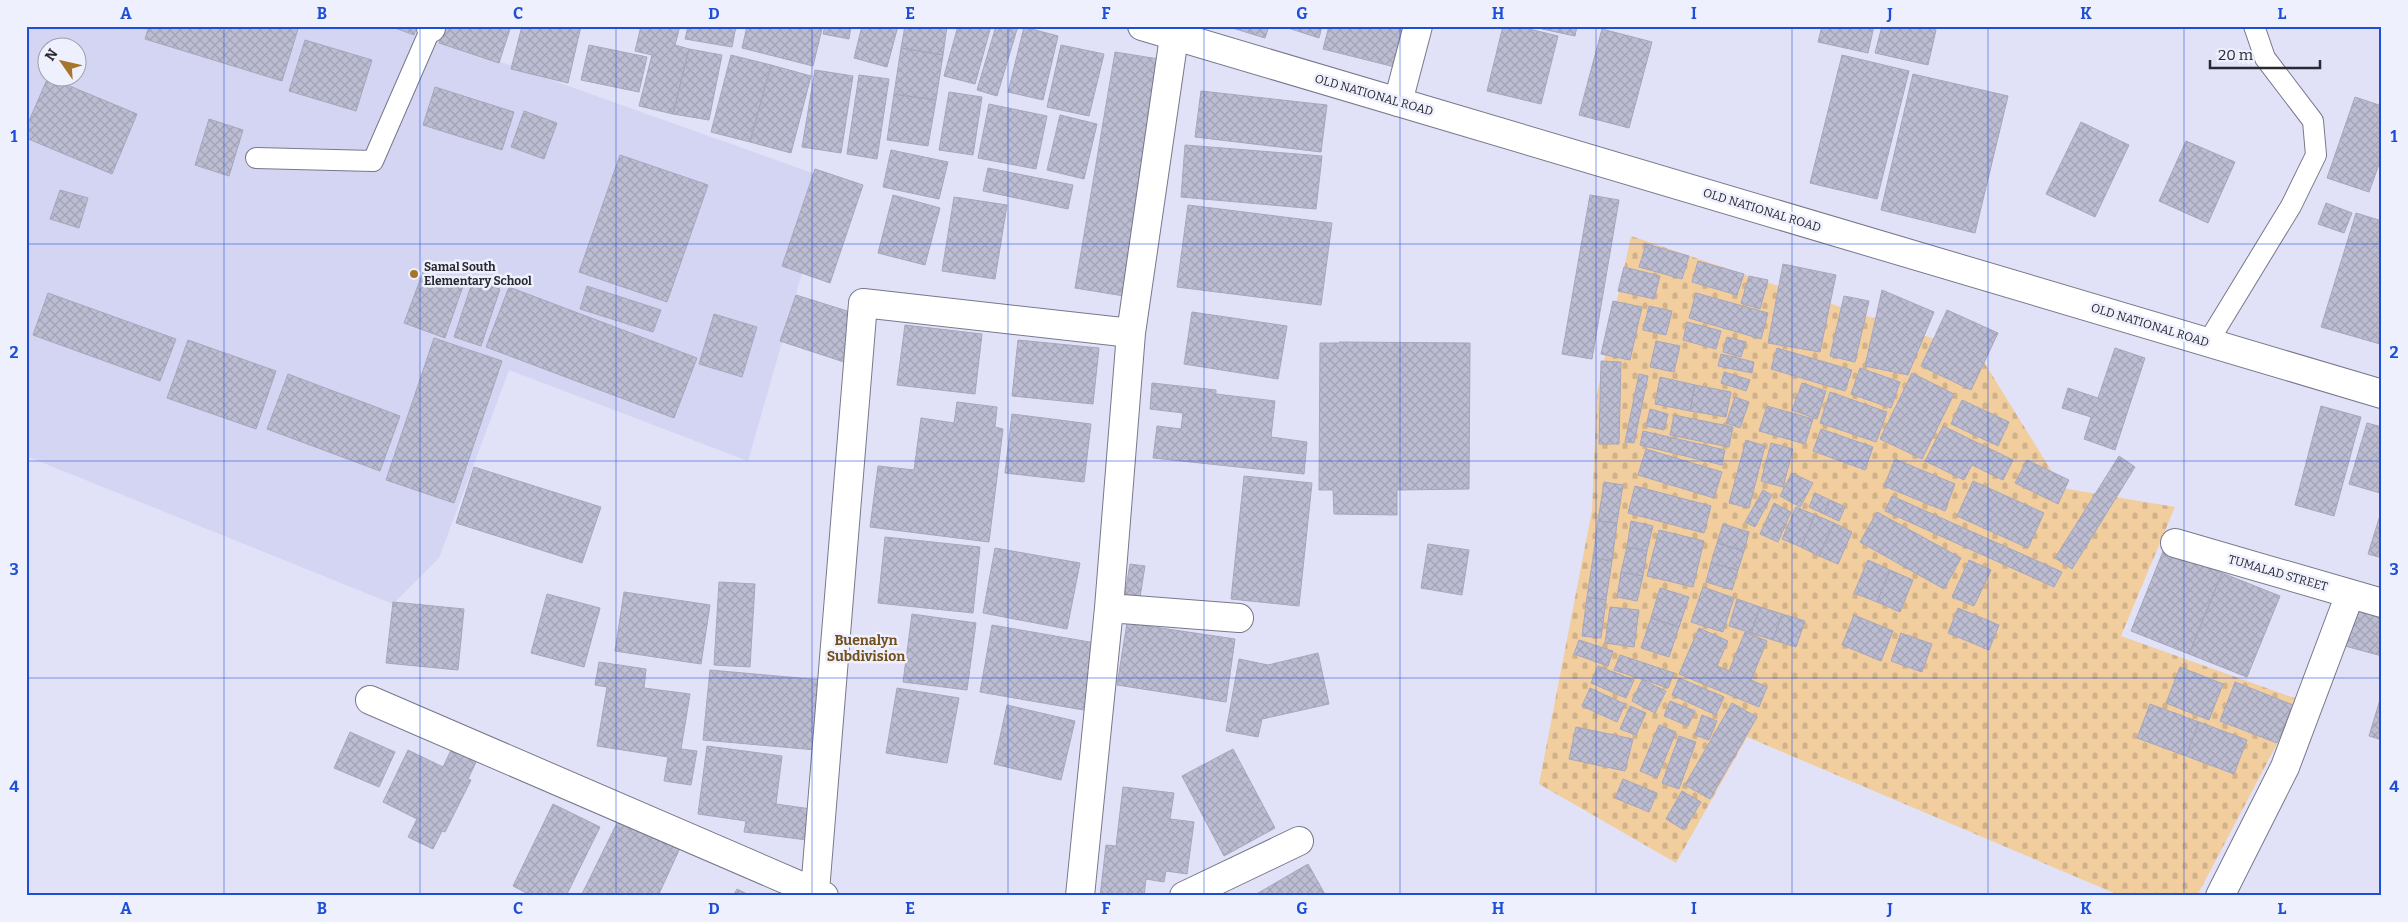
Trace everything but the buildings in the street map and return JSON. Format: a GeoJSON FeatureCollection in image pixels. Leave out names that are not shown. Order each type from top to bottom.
{"type":"FeatureCollection","features":[{"type":"Feature","properties":{"kind":"street","name":"OLD NATIONAL ROAD"},"geometry":{"type":"LineString","coordinates":[[1142,26],[2382,394]]}},
{"type":"Feature","properties":{"kind":"street"},"geometry":{"type":"LineString","coordinates":[[1398,102],[1418,26]]}},
{"type":"Feature","properties":{"kind":"street"},"geometry":{"type":"LineString","coordinates":[[1080,896],[1109,608],[1131,333],[1174,37]]}},
{"type":"Feature","properties":{"kind":"street"},"geometry":{"type":"LineString","coordinates":[[370,700],[820,894],[863,302],[1131,333]]}},
{"type":"Feature","properties":{"kind":"street","name":"TUMALAD STREET"},"geometry":{"type":"LineString","coordinates":[[2175,544],[2382,603]]}},
{"type":"Feature","properties":{"kind":"street"},"geometry":{"type":"LineString","coordinates":[[2220,896],[2285,767],[2350,594]]}},
{"type":"Feature","properties":{"kind":"street"},"geometry":{"type":"LineString","coordinates":[[1109,608],[1239,618]]}},
{"type":"Feature","properties":{"kind":"street"},"geometry":{"type":"LineString","coordinates":[[1184,896],[1299,842]]}},
{"type":"Feature","properties":{"kind":"lane"},"geometry":{"type":"LineString","coordinates":[[2208,342],[2291,206],[2316,155],[2313,121],[2265,58],[2254,26]]}},
{"type":"Feature","properties":{"kind":"lane"},"geometry":{"type":"LineString","coordinates":[[256,158],[373,161],[431,27]]}},
{"type":"Feature","properties":{"kind":"shaded area","name":"Samal South Elementary School"},"geometry":{"type":"Polygon","coordinates":[[[26,26],[400,26],[829,179],[748,461],[509,370],[439,558],[393,604],[26,456],[26,26]]]}},
{"type":"Feature","properties":{"kind":"green space"},"geometry":{"type":"Polygon","coordinates":[[[1631,236],[1979,354],[2062,488],[2175,507],[2121,636],[2300,700],[2197,896],[2121,896],[1747,737],[1676,863],[1539,784],[1592,510],[1597,393],[1631,236]]]}},
{"type":"Feature","properties":{"kind":"place","name":"Samal South Elementary School"},"geometry":{"type":"Point","coordinates":[414,274]}},
{"type":"Feature","properties":{"kind":"district","name":"Buenalyn Subdivision"},"geometry":{"type":"Point","coordinates":[866,648]}}]}
